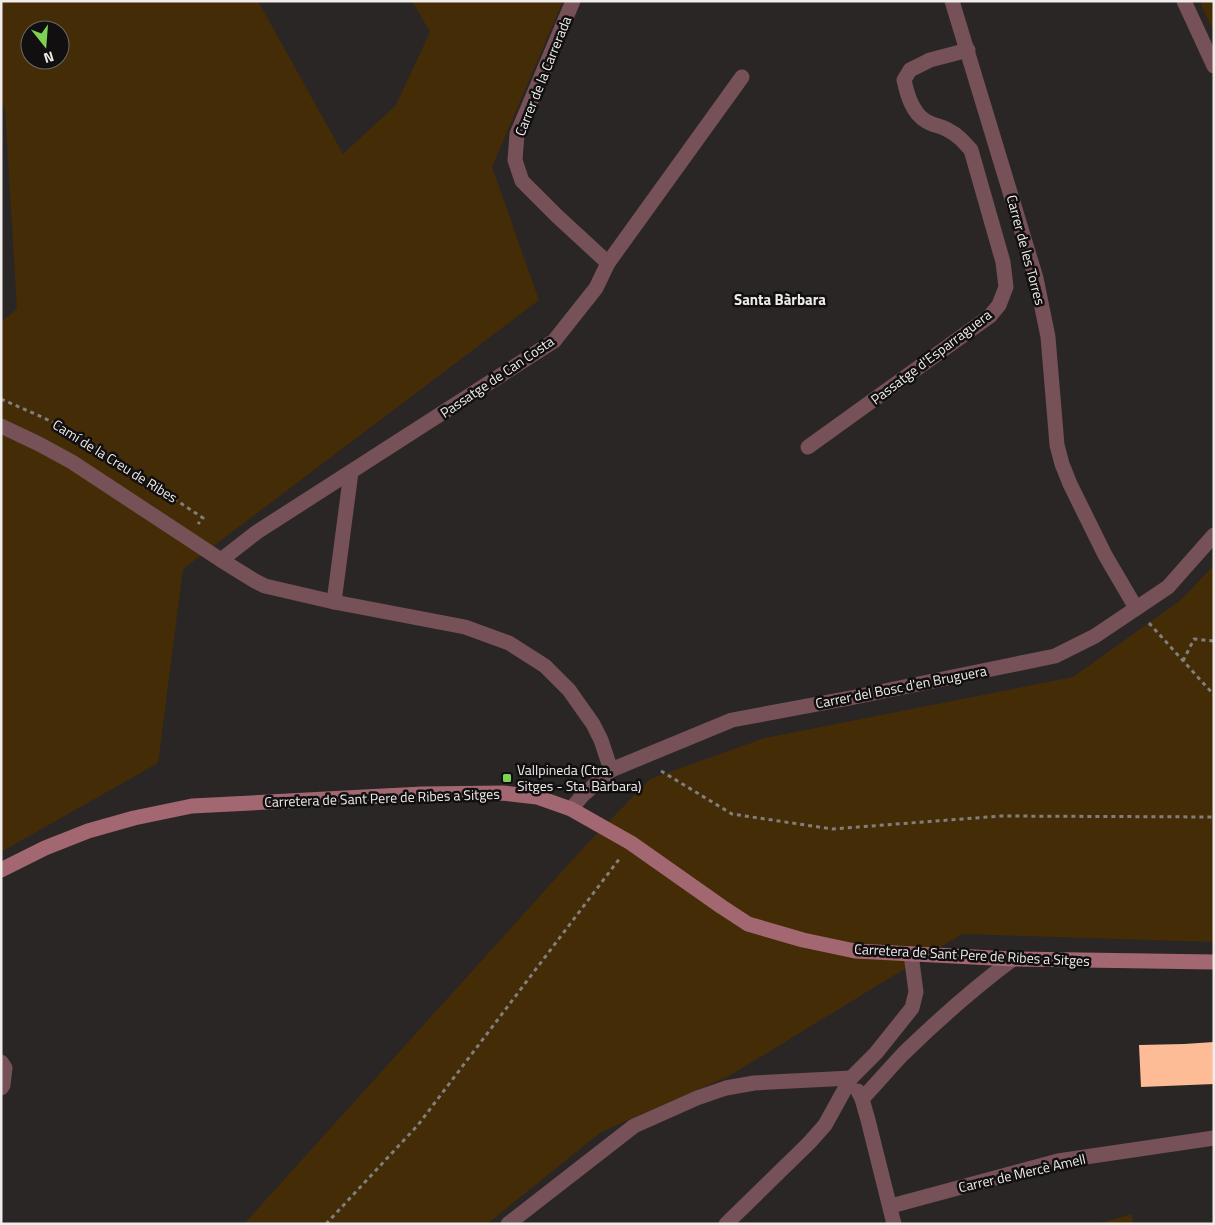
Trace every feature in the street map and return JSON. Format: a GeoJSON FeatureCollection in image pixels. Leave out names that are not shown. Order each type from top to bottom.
{"type":"FeatureCollection","features":[{"type":"Feature","properties":{"kind":"street","name":"Carrer de la Carrerada"},"geometry":{"type":"LineString","coordinates":[[573,1],[517,134],[515,160],[522,182],[608,263]]}},
{"type":"Feature","properties":{"kind":"street","name":"Carrer de les Torres"},"geometry":{"type":"LineString","coordinates":[[952,1],[1036,278],[1048,337],[1057,445],[1062,464],[1105,555],[1136,608]]}},
{"type":"Feature","properties":{"kind":"street"},"geometry":{"type":"LineString","coordinates":[[1184,1],[1214,66]]}},
{"type":"Feature","properties":{"kind":"street","name":"Passatge d'Esparraguera"},"geometry":{"type":"LineString","coordinates":[[808,447],[990,316],[999,305],[1006,287],[1003,262],[971,150],[961,138],[948,130],[925,121],[913,106],[904,80],[910,70],[930,60],[968,50]]}},
{"type":"Feature","properties":{"kind":"street","name":"Passatge de Can Costa"},"geometry":{"type":"LineString","coordinates":[[221,560],[257,532],[554,341],[596,288],[608,263],[742,77]]}},
{"type":"Feature","properties":{"kind":"street","name":"Camí de la Creu de Ribes"},"geometry":{"type":"LineString","coordinates":[[1,426],[72,462],[264,586],[334,602],[465,627],[509,644],[545,666],[569,690],[593,724],[601,740],[611,770]]}},
{"type":"Feature","properties":{"kind":"street"},"geometry":{"type":"LineString","coordinates":[[334,602],[351,472]]}},
{"type":"Feature","properties":{"kind":"street","name":"Carrer del Bosc d'en Bruguera"},"geometry":{"type":"LineString","coordinates":[[571,810],[582,796],[611,770],[732,720],[1055,656],[1095,636],[1168,587],[1214,535]]}},
{"type":"Feature","properties":{"kind":"street","name":"Carretera de Sant Pere de Ribes a Sitges"},"geometry":{"type":"LineString","coordinates":[[1,870],[45,848],[88,831],[134,818],[192,806],[422,794],[503,793],[537,797],[571,810],[631,843],[748,924],[803,940],[855,951],[911,954],[1013,959],[1214,962]]}},
{"type":"Feature","properties":{"kind":"street"},"geometry":{"type":"LineString","coordinates":[[726,1224],[825,1125],[851,1078],[876,1053],[912,1008],[916,992],[911,954]]}},
{"type":"Feature","properties":{"kind":"street"},"geometry":{"type":"LineString","coordinates":[[862,1099],[902,1055],[938,1021],[1013,959]]}},
{"type":"Feature","properties":{"kind":"street"},"geometry":{"type":"LineString","coordinates":[[1,1062],[5,1068],[1,1088]]}},
{"type":"Feature","properties":{"kind":"street"},"geometry":{"type":"LineString","coordinates":[[851,1078],[862,1099],[891,1206],[894,1224]]}},
{"type":"Feature","properties":{"kind":"street"},"geometry":{"type":"LineString","coordinates":[[508,1224],[634,1126],[697,1098],[726,1088],[754,1083],[851,1078]]}},
{"type":"Feature","properties":{"kind":"street","name":"Carrer de Mercè Amell"},"geometry":{"type":"LineString","coordinates":[[891,1206],[1058,1161],[1214,1138]]}},
{"type":"Feature","properties":{"kind":"path","name":"Camí de la Creu de Ribes"},"geometry":{"type":"LineString","coordinates":[[1,399],[74,434],[202,518],[188,538]]}},
{"type":"Feature","properties":{"kind":"path"},"geometry":{"type":"LineString","coordinates":[[1136,608],[1214,695]]}},
{"type":"Feature","properties":{"kind":"path"},"geometry":{"type":"LineString","coordinates":[[1183,661],[1194,639],[1214,641]]}},
{"type":"Feature","properties":{"kind":"path"},"geometry":{"type":"LineString","coordinates":[[641,759],[732,814],[832,829],[1001,816],[1214,817]]}},
{"type":"Feature","properties":{"kind":"path"},"geometry":{"type":"LineString","coordinates":[[326,1224],[418,1124],[631,843]]}},
{"type":"Feature","properties":{"kind":"shaded area"},"geometry":{"type":"Polygon","coordinates":[[[1,1],[258,1],[343,154],[396,105],[430,32],[412,1],[563,1],[492,167],[539,300],[183,569],[158,763],[1,852],[1,322],[17,309],[5,108],[1,104],[1,1]]]}},
{"type":"Feature","properties":{"kind":"shaded area"},"geometry":{"type":"Polygon","coordinates":[[[1201,1],[1214,1],[1214,32],[1202,7],[1201,1]]]}},
{"type":"Feature","properties":{"kind":"shaded area"},"geometry":{"type":"Polygon","coordinates":[[[1214,565],[1214,942],[962,934],[729,1076],[601,1132],[487,1224],[244,1224],[585,846],[650,779],[765,738],[1073,677],[1181,600],[1214,565]]]}},
{"type":"Feature","properties":{"kind":"shaded area"},"geometry":{"type":"Polygon","coordinates":[[[1131,1214],[1134,1224],[1098,1224],[1131,1214]]]}},
{"type":"Feature","properties":{"kind":"building"},"geometry":{"type":"Polygon","coordinates":[[[1214,1042],[1214,1084],[1141,1087],[1139,1045],[1214,1042]]]}},
{"type":"Feature","properties":{"kind":"place","name":"Vallpineda (Ctra. Sitges - Sta. Bàrbara)"},"geometry":{"type":"Point","coordinates":[507,778]}},
{"type":"Feature","properties":{"kind":"district","name":"Santa Bàrbara"},"geometry":{"type":"Point","coordinates":[780,300]}}]}
